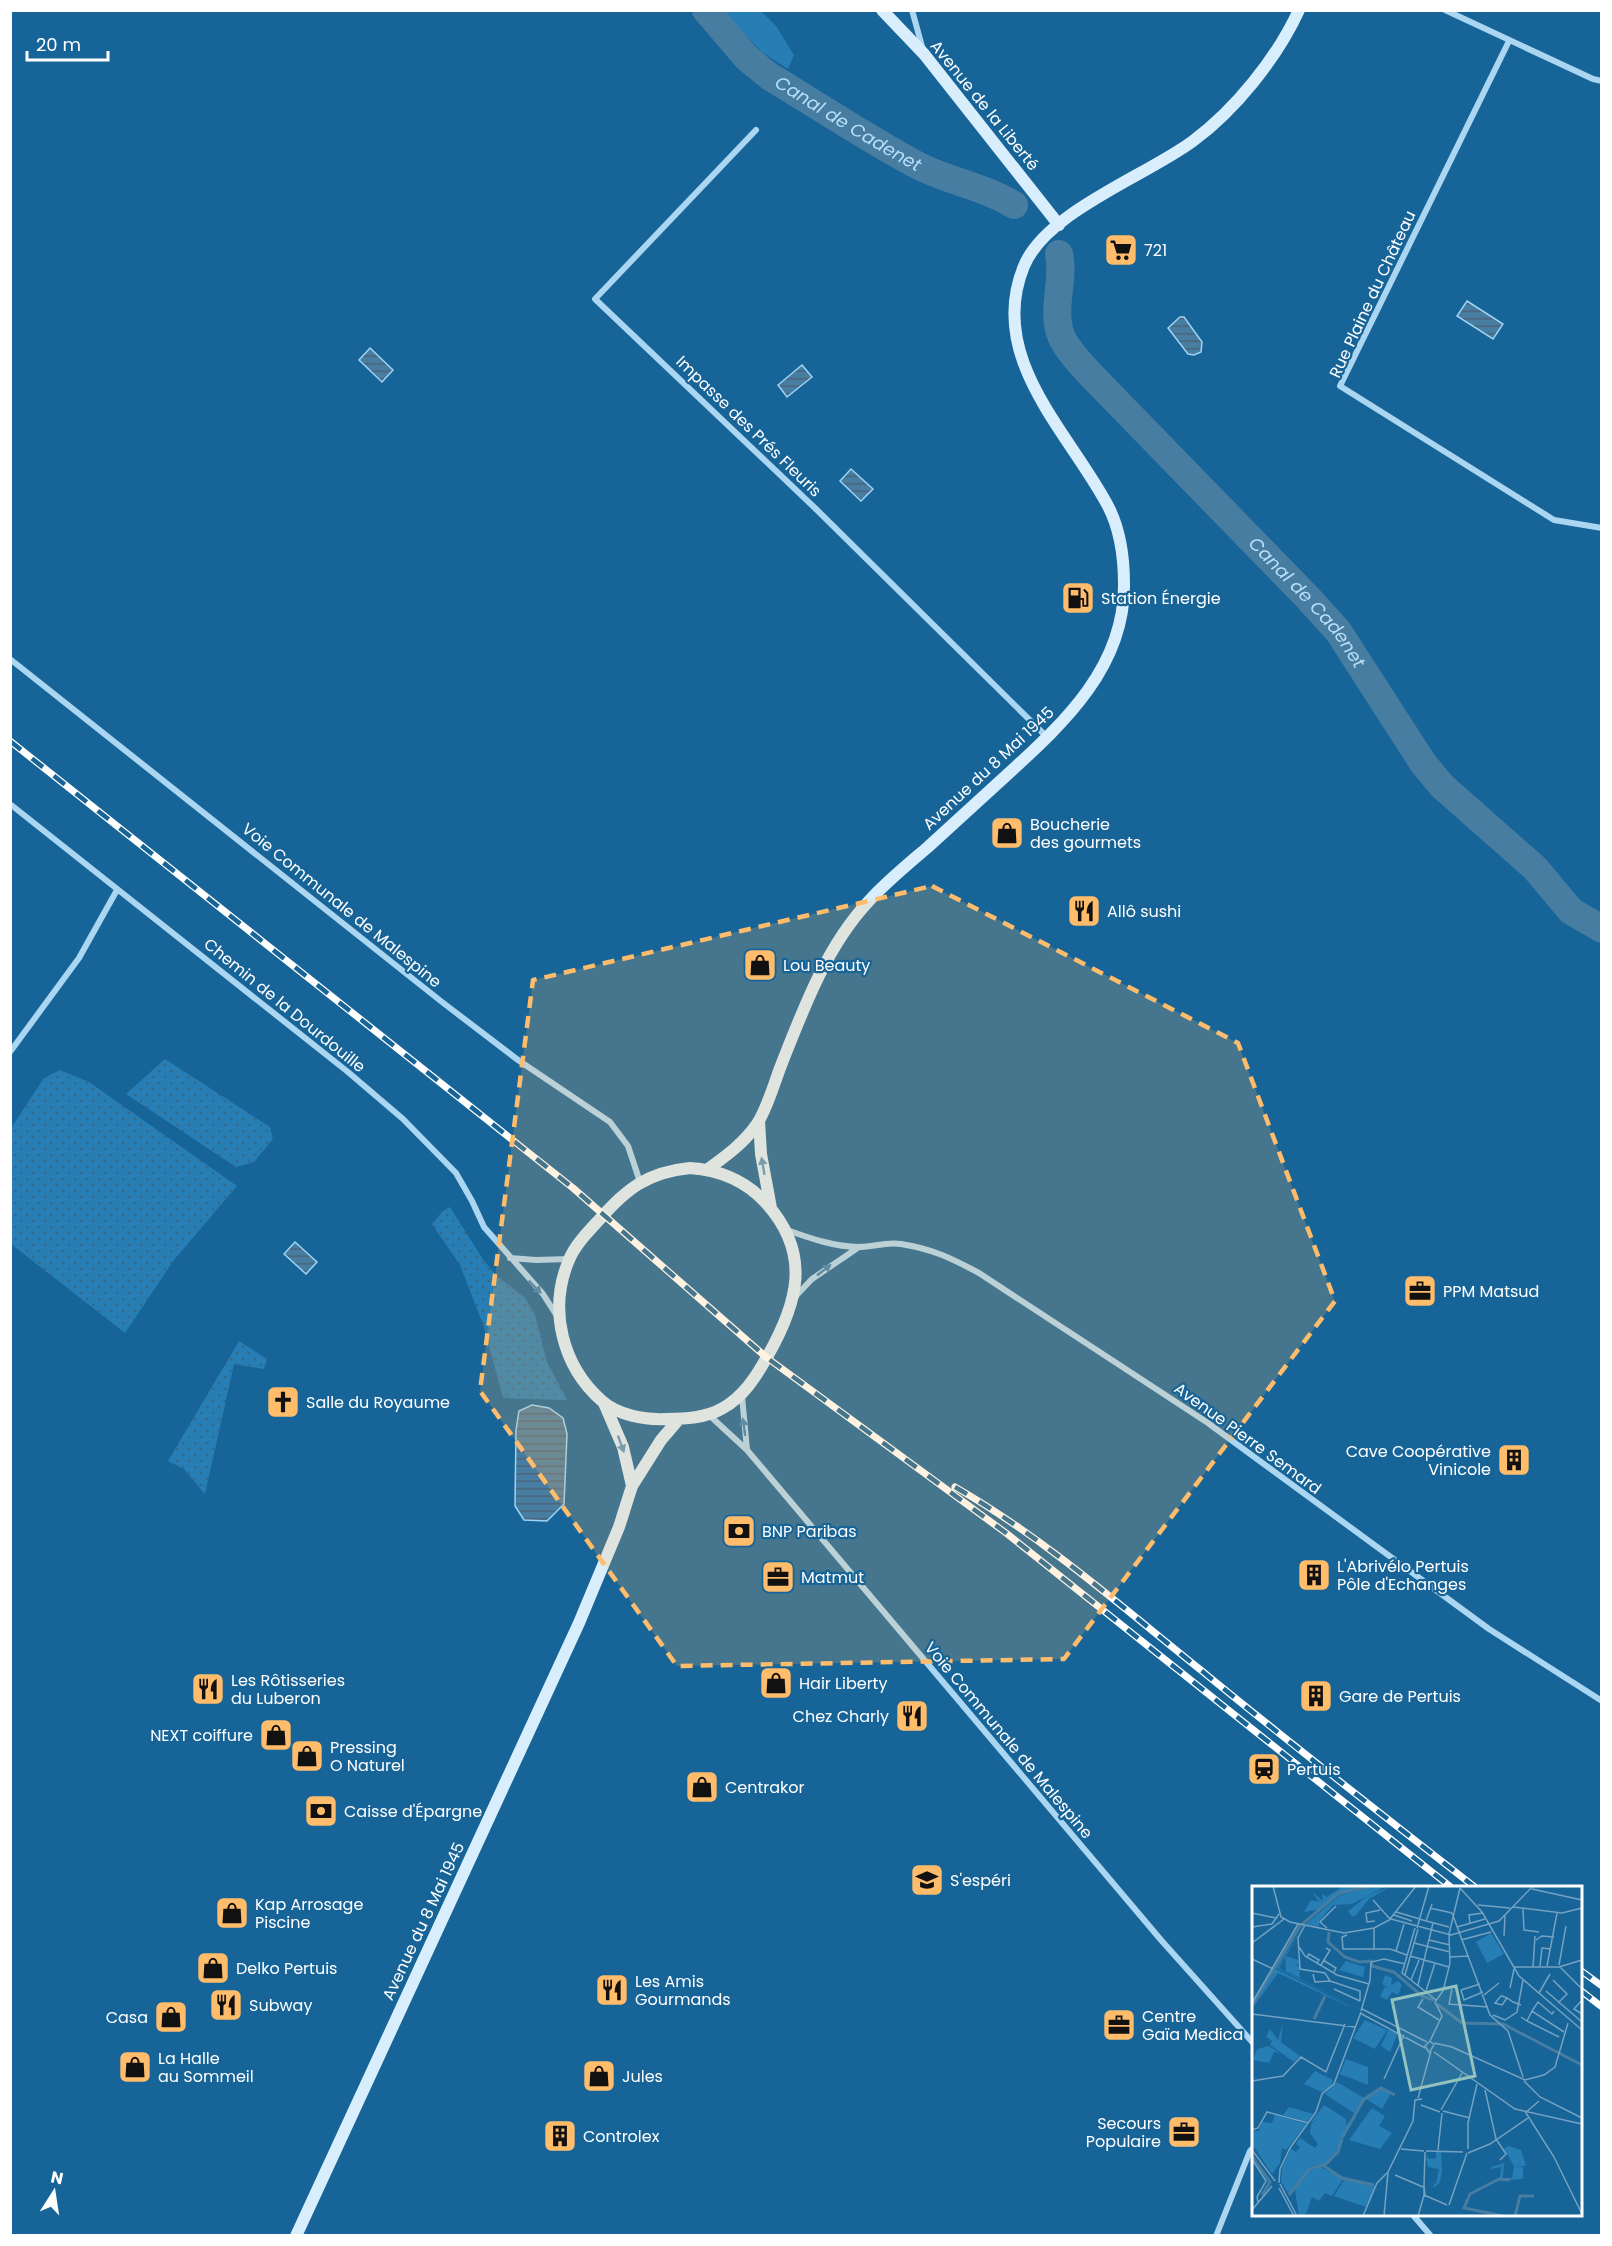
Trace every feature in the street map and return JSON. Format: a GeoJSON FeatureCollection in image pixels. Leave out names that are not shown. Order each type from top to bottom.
{"type":"FeatureCollection","features":[{"type":"Feature","properties":{"kind":"main road","name":"Avenue de la Liberté"},"geometry":{"type":"LineString","coordinates":[[882,10],[924,54],[1059,225]]}},
{"type":"Feature","properties":{"kind":"main road","name":"Avenue du 8 Mai 1945"},"geometry":{"type":"LineString","coordinates":[[708,1169],[743,1141],[759,1121],[809,998],[834,947],[851,922],[884,885],[1060,726],[1092,687],[1105,663],[1119,623],[1124,586],[1121,546],[1108,506],[1037,394],[1024,363],[1014,328],[1015,300],[1026,261],[1043,238],[1059,225],[1091,202],[1159,164],[1195,140],[1226,114],[1274,52],[1299,10]]}},
{"type":"Feature","properties":{"kind":"main road","name":"Avenue du 8 Mai 1945"},"geometry":{"type":"LineString","coordinates":[[759,1121],[761,1154],[772,1209]]}},
{"type":"Feature","properties":{"kind":"main road"},"geometry":{"type":"LineString","coordinates":[[604,1403],[627,1414],[653,1419],[679,1419],[709,1415],[724,1408],[742,1394],[755,1377],[780,1334],[793,1300],[795,1262],[787,1230],[757,1193],[741,1182],[708,1169],[672,1170],[640,1182],[612,1204],[569,1259],[561,1286],[559,1318],[564,1341],[580,1377],[604,1403],[623,1447],[632,1486]]}},
{"type":"Feature","properties":{"kind":"main road","name":"Avenue du 8 Mai 1945"},"geometry":{"type":"LineString","coordinates":[[296,2235],[579,1623],[611,1548],[632,1486],[661,1440],[679,1419]]}},
{"type":"Feature","properties":{"kind":"street"},"geometry":{"type":"LineString","coordinates":[[912,10],[924,54]]}},
{"type":"Feature","properties":{"kind":"street"},"geometry":{"type":"LineString","coordinates":[[1445,10],[1593,79],[1602,81]]}},
{"type":"Feature","properties":{"kind":"street","name":"Rue Plaine du Château"},"geometry":{"type":"LineString","coordinates":[[1509,41],[1340,386],[1554,520],[1602,528]]}},
{"type":"Feature","properties":{"kind":"street","name":"Impasse des Prés Fleuris"},"geometry":{"type":"LineString","coordinates":[[756,130],[595,299],[817,510],[1048,738]]}},
{"type":"Feature","properties":{"kind":"street","name":"Voie Communale de Malespine"},"geometry":{"type":"LineString","coordinates":[[10,658],[442,1002],[518,1060],[610,1122],[628,1146],[640,1182]]}},
{"type":"Feature","properties":{"kind":"street","name":"Chemin de la Dourdouille"},"geometry":{"type":"LineString","coordinates":[[10,804],[348,1072],[402,1119],[456,1173],[484,1227],[543,1294],[559,1318]]}},
{"type":"Feature","properties":{"kind":"street"},"geometry":{"type":"LineString","coordinates":[[10,1052],[79,958],[117,890]]}},
{"type":"Feature","properties":{"kind":"street","name":"Avenue Pierre Semard"},"geometry":{"type":"LineString","coordinates":[[787,1230],[829,1243],[860,1247],[881,1243],[901,1244],[941,1253],[979,1273],[1208,1423],[1489,1629],[1602,1701]]}},
{"type":"Feature","properties":{"kind":"street","name":"Avenue Pierre Semard"},"geometry":{"type":"LineString","coordinates":[[793,1300],[812,1279],[860,1247]]}},
{"type":"Feature","properties":{"kind":"street"},"geometry":{"type":"LineString","coordinates":[[510,1258],[569,1259]]}},
{"type":"Feature","properties":{"kind":"street"},"geometry":{"type":"LineString","coordinates":[[742,1394],[747,1450]]}},
{"type":"Feature","properties":{"kind":"street","name":"Voie Communale de Malespine"},"geometry":{"type":"LineString","coordinates":[[709,1415],[747,1450],[1138,1913],[1220,2009],[1252,2042]]}},
{"type":"Feature","properties":{"kind":"street"},"geometry":{"type":"LineString","coordinates":[[1216,2235],[1252,2148]]}},
{"type":"Feature","properties":{"kind":"street"},"geometry":{"type":"LineString","coordinates":[[1414,2216],[1431,2235]]}},
{"type":"Feature","properties":{"kind":"highlighted area"},"geometry":{"type":"Polygon","coordinates":[[[932,886],[1238,1043],[1335,1301],[1064,1659],[677,1666],[480,1391],[533,980],[932,886]]]}},
{"type":"Feature","properties":{"kind":"shaded area"},"geometry":{"type":"Polygon","coordinates":[[[722,11],[761,11],[776,26],[794,55],[788,69],[762,52],[722,11]]]}},
{"type":"Feature","properties":{"kind":"shaded area"},"geometry":{"type":"Polygon","coordinates":[[[1467,301],[1503,324],[1493,339],[1457,316],[1467,301]]]}},
{"type":"Feature","properties":{"kind":"shaded area"},"geometry":{"type":"Polygon","coordinates":[[[1180,317],[1184,317],[1202,342],[1201,352],[1194,355],[1188,354],[1168,328],[1180,317]]]}},
{"type":"Feature","properties":{"kind":"shaded area"},"geometry":{"type":"Polygon","coordinates":[[[370,348],[393,370],[382,382],[359,360],[370,348]]]}},
{"type":"Feature","properties":{"kind":"shaded area"},"geometry":{"type":"Polygon","coordinates":[[[802,365],[812,377],[787,397],[778,385],[802,365]]]}},
{"type":"Feature","properties":{"kind":"shaded area"},"geometry":{"type":"Polygon","coordinates":[[[851,469],[873,489],[861,501],[840,481],[851,469]]]}},
{"type":"Feature","properties":{"kind":"shaded area"},"geometry":{"type":"Polygon","coordinates":[[[165,1059],[270,1127],[273,1139],[254,1162],[236,1167],[126,1094],[165,1059]]]}},
{"type":"Feature","properties":{"kind":"shaded area"},"geometry":{"type":"Polygon","coordinates":[[[60,1070],[89,1082],[237,1186],[174,1260],[125,1333],[11,1244],[11,1128],[44,1078],[60,1070]]]}},
{"type":"Feature","properties":{"kind":"shaded area"},"geometry":{"type":"Polygon","coordinates":[[[450,1207],[484,1261],[497,1276],[525,1298],[535,1315],[547,1362],[567,1400],[503,1398],[484,1327],[460,1265],[432,1224],[443,1211],[450,1207]]]}},
{"type":"Feature","properties":{"kind":"shaded area"},"geometry":{"type":"Polygon","coordinates":[[[295,1242],[317,1262],[306,1274],[284,1254],[295,1242]]]}},
{"type":"Feature","properties":{"kind":"shaded area"},"geometry":{"type":"Polygon","coordinates":[[[239,1341],[267,1359],[264,1369],[234,1364],[205,1494],[184,1469],[168,1461],[239,1341]]]}},
{"type":"Feature","properties":{"kind":"shaded area"},"geometry":{"type":"Polygon","coordinates":[[[532,1405],[549,1408],[563,1418],[567,1434],[564,1504],[547,1521],[524,1520],[515,1506],[516,1430],[519,1411],[532,1405]]]}},
{"type":"Feature","properties":{"kind":"waterway","name":"Canal de Cadenet"},"geometry":{"type":"LineString","coordinates":[[706,10],[747,58],[769,76],[915,164],[990,193],[1014,205]]}},
{"type":"Feature","properties":{"kind":"waterway","name":"Canal de Cadenet"},"geometry":{"type":"LineString","coordinates":[[1059,254],[1057,318],[1062,338],[1075,357],[1338,631],[1423,763],[1442,786],[1535,868],[1571,911],[1602,929]]}},
{"type":"Feature","properties":{"kind":"railway"},"geometry":{"type":"LineString","coordinates":[[10,741],[573,1188],[766,1357],[1006,1533],[1449,1886]]}},
{"type":"Feature","properties":{"kind":"railway"},"geometry":{"type":"LineString","coordinates":[[955,1487],[1020,1528],[1082,1574],[1473,1886]]}},
{"type":"Feature","properties":{"kind":"railway"},"geometry":{"type":"LineString","coordinates":[[1582,1971],[1602,1986]]}},
{"type":"Feature","properties":{"kind":"railway"},"geometry":{"type":"LineString","coordinates":[[1582,1992],[1602,2007]]}},
{"type":"Feature","properties":{"kind":"place","name":"721"},"geometry":{"type":"Point","coordinates":[1121,250]}},
{"type":"Feature","properties":{"kind":"place","name":"Station Énergie"},"geometry":{"type":"Point","coordinates":[1078,598]}},
{"type":"Feature","properties":{"kind":"place","name":"Boucherie des gourmets"},"geometry":{"type":"Point","coordinates":[1007,833]}},
{"type":"Feature","properties":{"kind":"place","name":"Allô sushi"},"geometry":{"type":"Point","coordinates":[1084,911]}},
{"type":"Feature","properties":{"kind":"place","name":"Lou Beauty"},"geometry":{"type":"Point","coordinates":[760,965]}},
{"type":"Feature","properties":{"kind":"place","name":"PPM Matsud"},"geometry":{"type":"Point","coordinates":[1420,1291]}},
{"type":"Feature","properties":{"kind":"place","name":"Salle du Royaume"},"geometry":{"type":"Point","coordinates":[283,1402]}},
{"type":"Feature","properties":{"kind":"place","name":"Cave Coopérative Vinicole"},"geometry":{"type":"Point","coordinates":[1514,1460]}},
{"type":"Feature","properties":{"kind":"place","name":"BNP Paribas"},"geometry":{"type":"Point","coordinates":[739,1531]}},
{"type":"Feature","properties":{"kind":"place","name":"L'Abrivélo Pertuis Pôle d'Echanges"},"geometry":{"type":"Point","coordinates":[1314,1575]}},
{"type":"Feature","properties":{"kind":"place","name":"Matmut"},"geometry":{"type":"Point","coordinates":[778,1577]}},
{"type":"Feature","properties":{"kind":"place","name":"Hair Liberty"},"geometry":{"type":"Point","coordinates":[776,1683]}},
{"type":"Feature","properties":{"kind":"place","name":"Les Rôtisseries du Luberon"},"geometry":{"type":"Point","coordinates":[208,1689]}},
{"type":"Feature","properties":{"kind":"place","name":"Gare de Pertuis"},"geometry":{"type":"Point","coordinates":[1316,1696]}},
{"type":"Feature","properties":{"kind":"place","name":"Chez Charly"},"geometry":{"type":"Point","coordinates":[912,1716]}},
{"type":"Feature","properties":{"kind":"place","name":"NEXT coiffure"},"geometry":{"type":"Point","coordinates":[276,1735]}},
{"type":"Feature","properties":{"kind":"place","name":"Pressing O Naturel"},"geometry":{"type":"Point","coordinates":[307,1756]}},
{"type":"Feature","properties":{"kind":"place","name":"Pertuis"},"geometry":{"type":"Point","coordinates":[1264,1769]}},
{"type":"Feature","properties":{"kind":"place","name":"Centrakor"},"geometry":{"type":"Point","coordinates":[702,1787]}},
{"type":"Feature","properties":{"kind":"place","name":"Caisse d'Épargne"},"geometry":{"type":"Point","coordinates":[321,1811]}},
{"type":"Feature","properties":{"kind":"place","name":"S'espéri"},"geometry":{"type":"Point","coordinates":[927,1880]}},
{"type":"Feature","properties":{"kind":"place","name":"Kap Arrosage Piscine"},"geometry":{"type":"Point","coordinates":[232,1913]}},
{"type":"Feature","properties":{"kind":"place","name":"Delko Pertuis"},"geometry":{"type":"Point","coordinates":[213,1968]}},
{"type":"Feature","properties":{"kind":"place","name":"Les Amis Gourmands"},"geometry":{"type":"Point","coordinates":[612,1990]}},
{"type":"Feature","properties":{"kind":"place","name":"Subway"},"geometry":{"type":"Point","coordinates":[226,2005]}},
{"type":"Feature","properties":{"kind":"place","name":"Casa"},"geometry":{"type":"Point","coordinates":[171,2017]}},
{"type":"Feature","properties":{"kind":"place","name":"Centre Gaïa Medica"},"geometry":{"type":"Point","coordinates":[1119,2025]}},
{"type":"Feature","properties":{"kind":"place","name":"La Halle au Sommeil"},"geometry":{"type":"Point","coordinates":[135,2067]}},
{"type":"Feature","properties":{"kind":"place","name":"Jules"},"geometry":{"type":"Point","coordinates":[599,2076]}},
{"type":"Feature","properties":{"kind":"place","name":"Secours Populaire"},"geometry":{"type":"Point","coordinates":[1184,2132]}},
{"type":"Feature","properties":{"kind":"place","name":"Controlex"},"geometry":{"type":"Point","coordinates":[560,2136]}}]}
